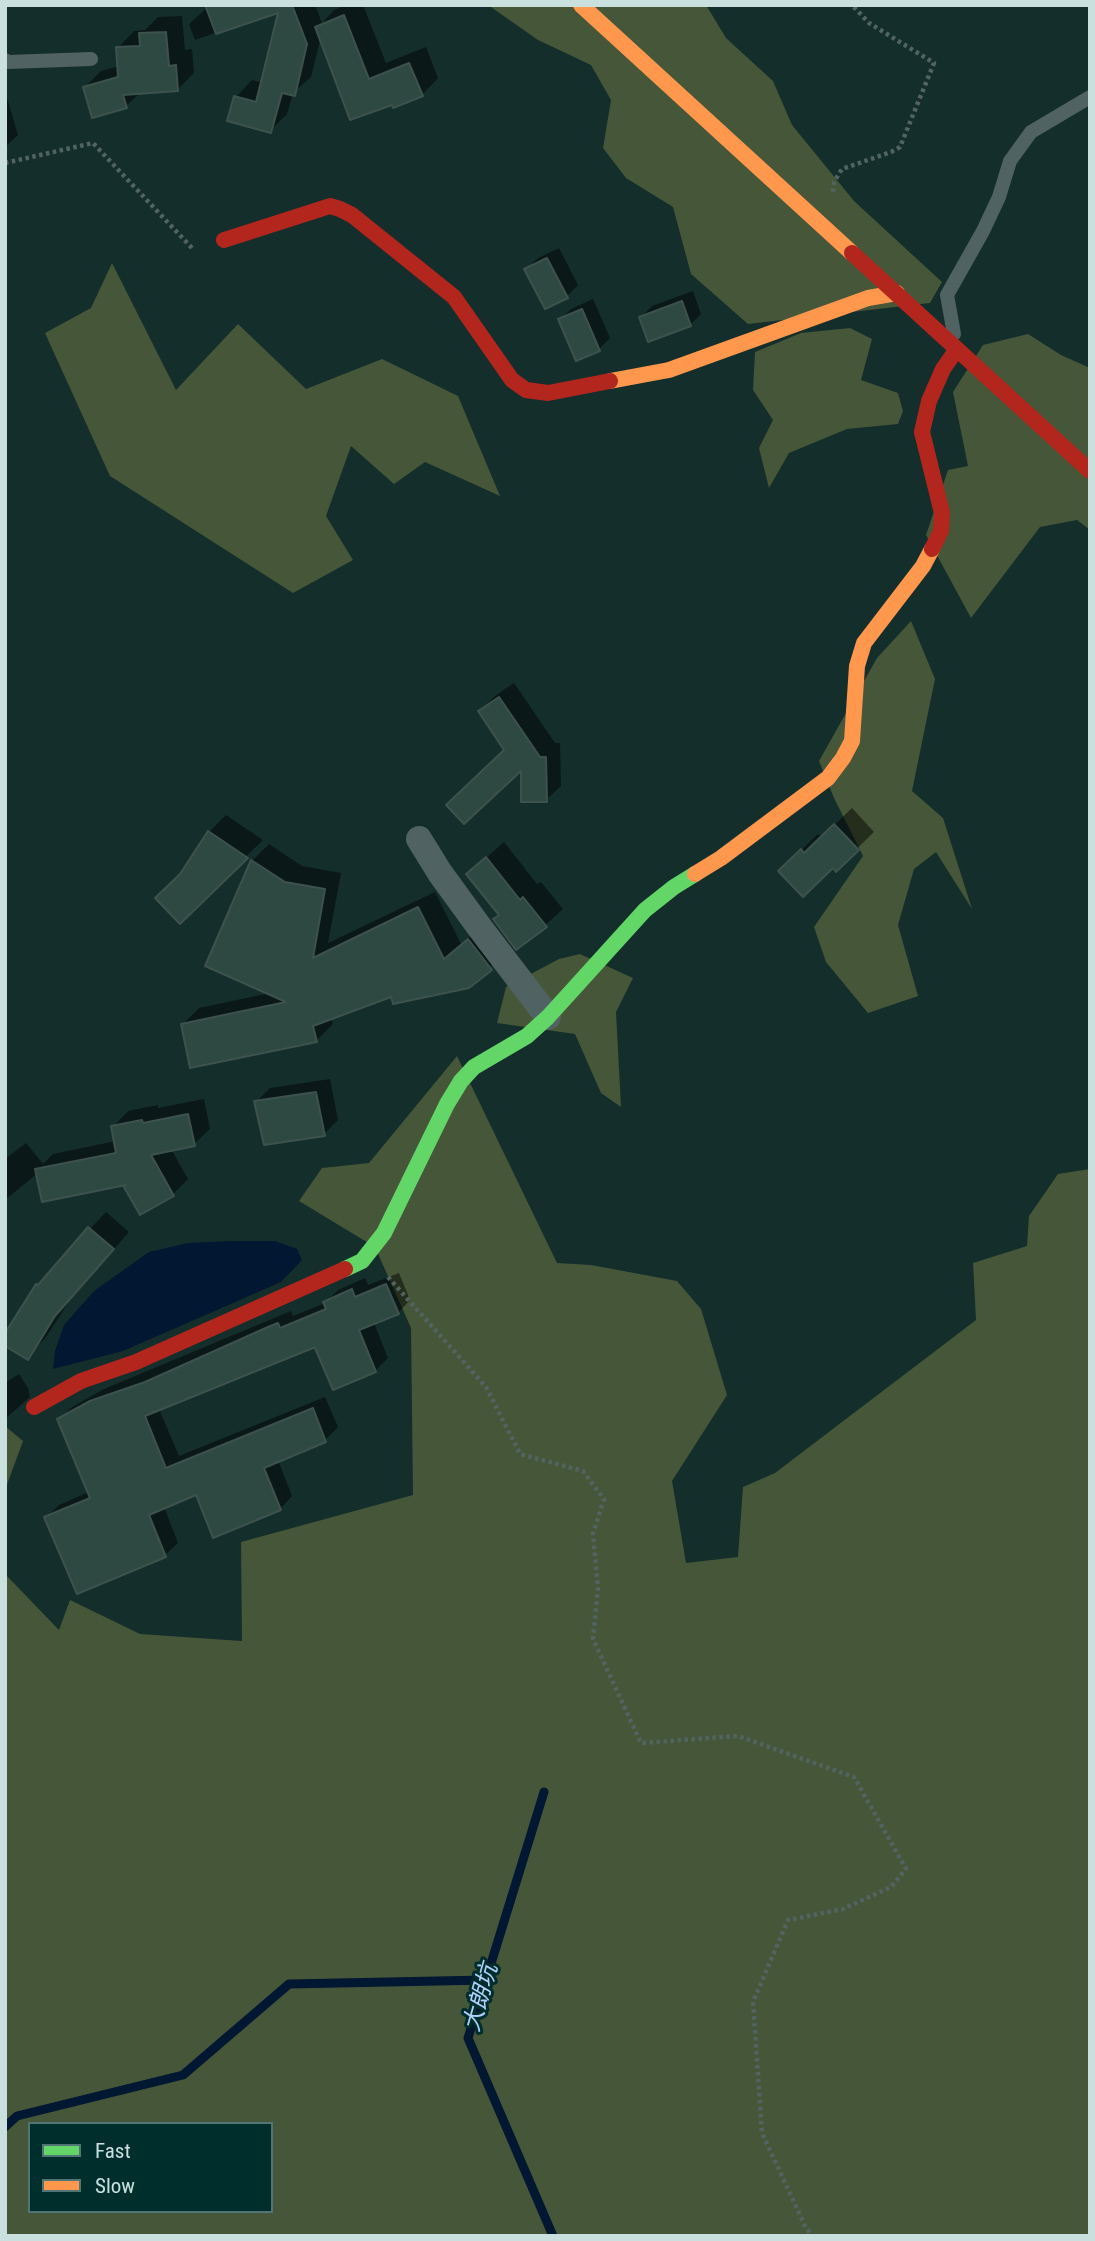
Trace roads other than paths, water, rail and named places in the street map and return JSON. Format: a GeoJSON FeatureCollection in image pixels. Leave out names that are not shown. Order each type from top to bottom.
{"type":"FeatureCollection","features":[{"type":"Feature","properties":{"kind":"street"},"geometry":{"type":"LineString","coordinates":[[581,5],[1090,471]]}},
{"type":"Feature","properties":{"kind":"street"},"geometry":{"type":"LineString","coordinates":[[224,240],[330,206],[340,209],[352,215],[454,297],[512,380],[526,390],[548,393],[669,370],[868,298],[897,293]]}},
{"type":"Feature","properties":{"kind":"street"},"geometry":{"type":"LineString","coordinates":[[34,1407],[81,1381],[136,1362],[362,1261],[384,1233],[447,1104],[461,1081],[474,1067],[527,1036],[548,1017],[645,910],[674,887],[721,858],[828,778],[852,741],[857,666],[864,643],[923,566],[941,531],[942,513],[922,432],[929,401],[943,369],[957,349]]}},
{"type":"Feature","properties":{"kind":"street"},"geometry":{"type":"LineString","coordinates":[[419,839],[480,929],[548,1017]]}},
{"type":"Feature","properties":{"kind":"lane"},"geometry":{"type":"LineString","coordinates":[[5,60],[91,59]]}},
{"type":"Feature","properties":{"kind":"lane"},"geometry":{"type":"LineString","coordinates":[[957,349],[947,295],[999,197],[1010,161],[1031,132],[1090,97]]}},
{"type":"Feature","properties":{"kind":"water"},"geometry":{"type":"Polygon","coordinates":[[[275,1241],[297,1249],[302,1260],[281,1282],[123,1351],[53,1369],[55,1351],[64,1325],[94,1291],[149,1252],[188,1243],[275,1241]]]}},
{"type":"Feature","properties":{"kind":"waterway","name":"大朗坑"},"geometry":{"type":"LineString","coordinates":[[544,1792],[468,2038],[553,2236]]}},
{"type":"Feature","properties":{"kind":"waterway"},"geometry":{"type":"LineString","coordinates":[[5,2127],[17,2116],[183,2075],[289,1984],[487,1980]]}}]}
